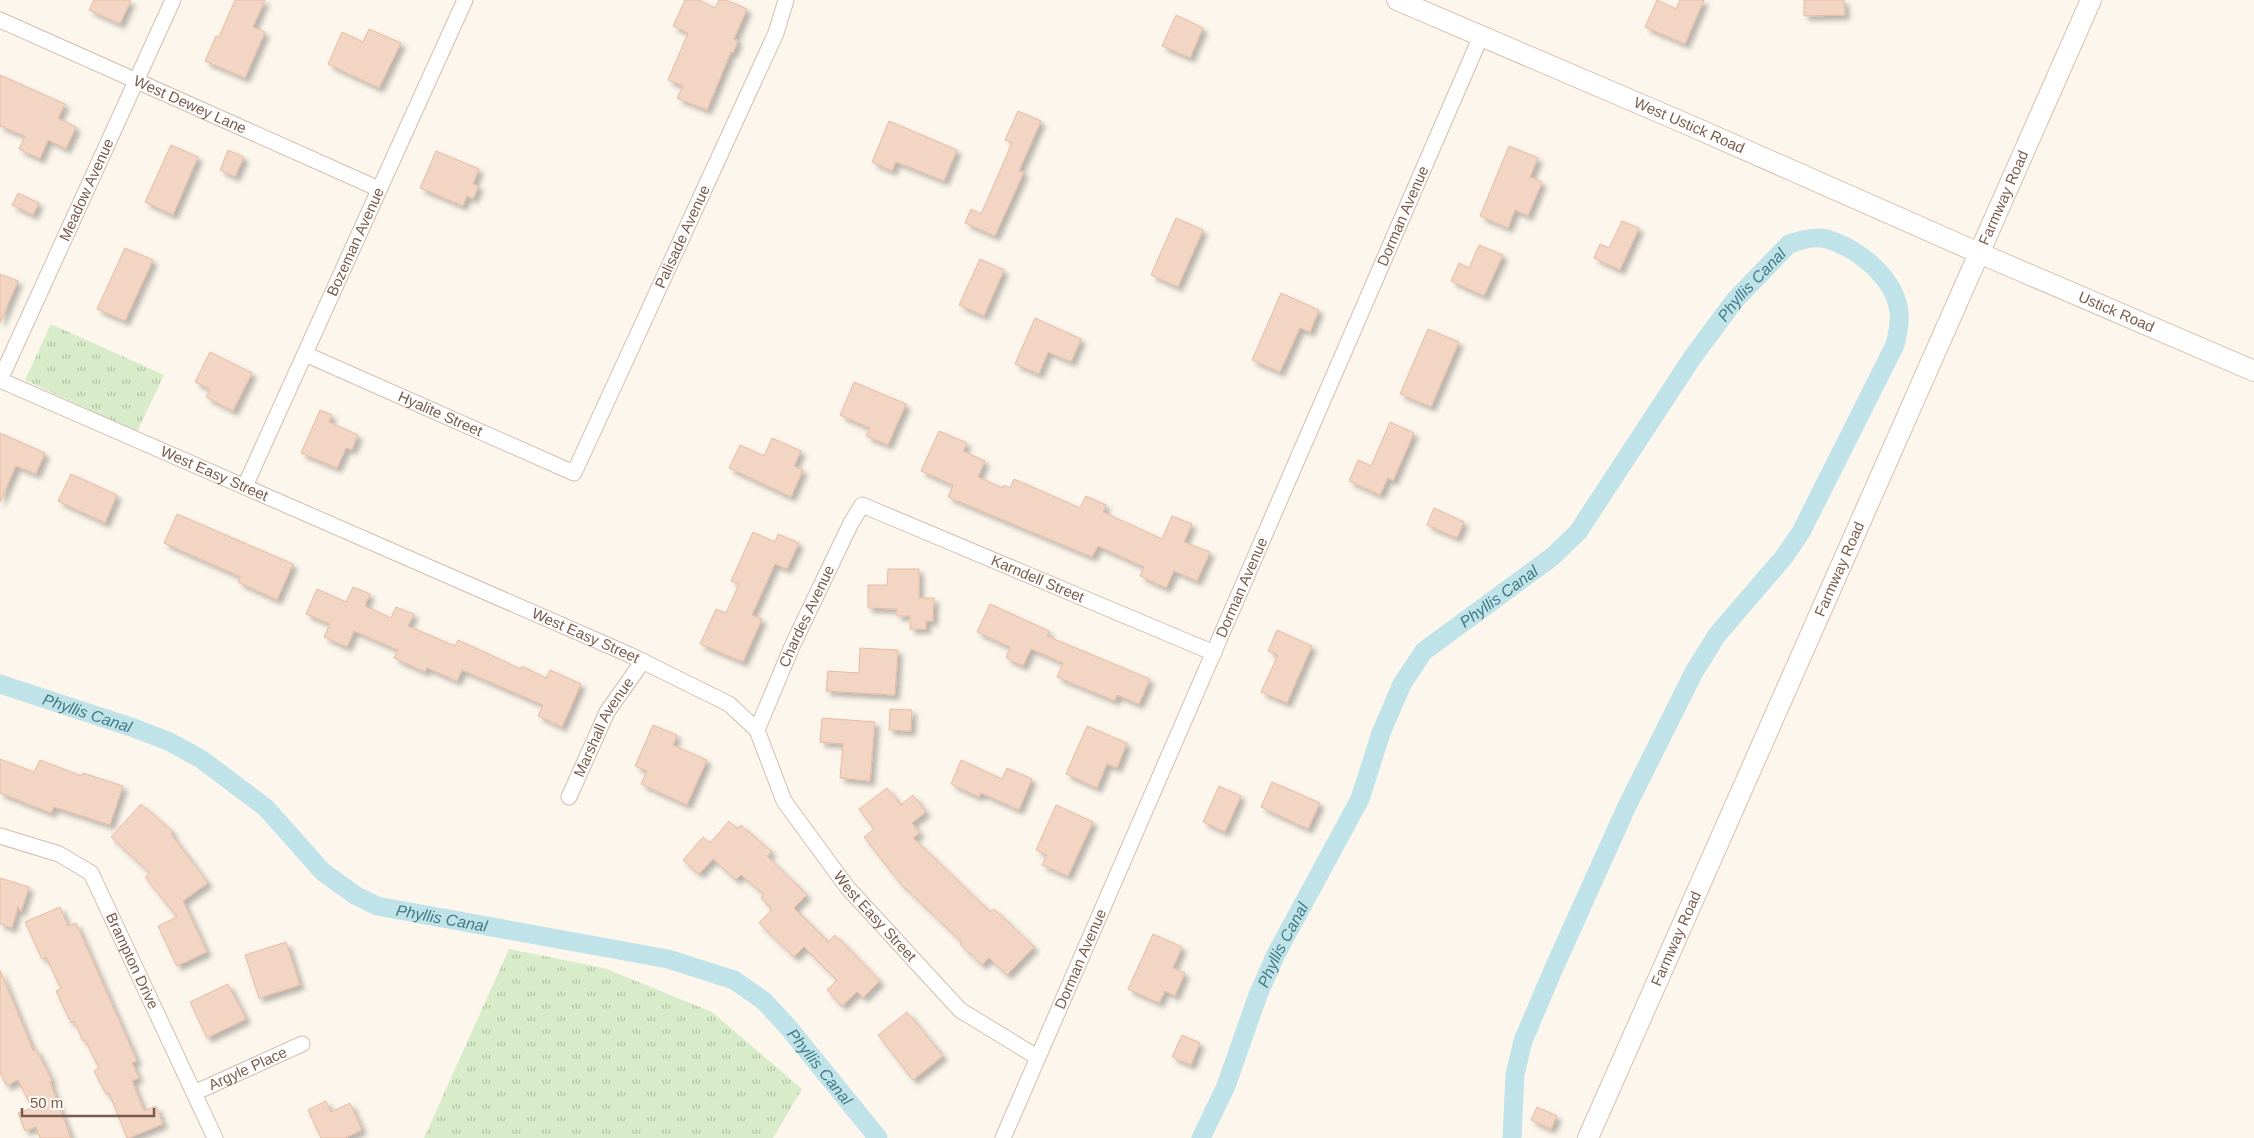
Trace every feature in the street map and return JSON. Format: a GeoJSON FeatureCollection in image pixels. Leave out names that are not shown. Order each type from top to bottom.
{"type":"FeatureCollection","features":[{"type":"Feature","properties":{"kind":"main road","name":"West Ustick Road"},"geometry":{"type":"LineString","coordinates":[[1398,0],[1689,125],[1979,253]]}},
{"type":"Feature","properties":{"kind":"main road","name":"Farmway Road"},"geometry":{"type":"LineString","coordinates":[[1588,1138],[2091,0]]}},
{"type":"Feature","properties":{"kind":"main road","name":"Ustick Road"},"geometry":{"type":"LineString","coordinates":[[1979,253],[2254,372]]}},
{"type":"Feature","properties":{"kind":"street","name":"Meadow Avenue"},"geometry":{"type":"LineString","coordinates":[[0,380],[172,0]]}},
{"type":"Feature","properties":{"kind":"street","name":"Bozeman Avenue"},"geometry":{"type":"LineString","coordinates":[[245,486],[465,0]]}},
{"type":"Feature","properties":{"kind":"street","name":"Palisade Avenue"},"geometry":{"type":"LineString","coordinates":[[574,472],[776,33],[786,0]]}},
{"type":"Feature","properties":{"kind":"street","name":"West Dewey Lane"},"geometry":{"type":"LineString","coordinates":[[0,20],[380,189]]}},
{"type":"Feature","properties":{"kind":"street","name":"Dorman Avenue"},"geometry":{"type":"LineString","coordinates":[[1003,1138],[1481,36]]}},
{"type":"Feature","properties":{"kind":"street","name":"Hyalite Street"},"geometry":{"type":"LineString","coordinates":[[305,354],[574,472]]}},
{"type":"Feature","properties":{"kind":"street","name":"West Easy Street"},"geometry":{"type":"LineString","coordinates":[[0,380],[643,661],[729,704],[758,730],[784,800],[847,888],[960,1010],[1038,1057]]}},
{"type":"Feature","properties":{"kind":"street","name":"Karndell Street"},"geometry":{"type":"LineString","coordinates":[[862,505],[1214,653]]}},
{"type":"Feature","properties":{"kind":"street","name":"Chardes Avenue"},"geometry":{"type":"LineString","coordinates":[[758,730],[793,644],[851,523],[862,505]]}},
{"type":"Feature","properties":{"kind":"street","name":"Marshall Avenue"},"geometry":{"type":"LineString","coordinates":[[568,798],[607,712],[643,661]]}},
{"type":"Feature","properties":{"kind":"street","name":"Brampton Drive"},"geometry":{"type":"LineString","coordinates":[[0,836],[59,854],[91,873],[215,1138]]}},
{"type":"Feature","properties":{"kind":"street","name":"Argyle Place"},"geometry":{"type":"LineString","coordinates":[[194,1093],[302,1044]]}},
{"type":"Feature","properties":{"kind":"green space"},"geometry":{"type":"Polygon","coordinates":[[[51,324],[164,375],[137,432],[25,380],[51,324]]]}},
{"type":"Feature","properties":{"kind":"green space"},"geometry":{"type":"Polygon","coordinates":[[[509,949],[604,968],[712,1012],[802,1089],[773,1138],[424,1138],[509,949]]]}},
{"type":"Feature","properties":{"kind":"building"},"geometry":{"type":"Polygon","coordinates":[[[94,0],[131,0],[120,24],[89,10],[94,0]]]}},
{"type":"Feature","properties":{"kind":"building"},"geometry":{"type":"Polygon","coordinates":[[[235,0],[265,0],[253,27],[265,32],[245,78],[205,61],[216,36],[219,37],[235,0]]]}},
{"type":"Feature","properties":{"kind":"building"},"geometry":{"type":"Polygon","coordinates":[[[685,0],[699,0],[715,8],[719,0],[726,0],[747,9],[734,39],[738,41],[733,53],[731,52],[707,110],[677,98],[683,86],[668,80],[688,33],[673,26],[685,0]]]}},
{"type":"Feature","properties":{"kind":"building"},"geometry":{"type":"Polygon","coordinates":[[[1657,0],[1676,9],[1680,0],[1704,0],[1685,44],[1645,27],[1657,0]]]}},
{"type":"Feature","properties":{"kind":"building"},"geometry":{"type":"Polygon","coordinates":[[[1804,0],[1844,0],[1845,15],[1804,16],[1804,0]]]}},
{"type":"Feature","properties":{"kind":"building"},"geometry":{"type":"Polygon","coordinates":[[[1176,15],[1203,28],[1190,58],[1162,46],[1176,15]]]}},
{"type":"Feature","properties":{"kind":"building"},"geometry":{"type":"Polygon","coordinates":[[[369,29],[401,43],[379,88],[328,64],[342,32],[363,42],[369,29]]]}},
{"type":"Feature","properties":{"kind":"building"},"geometry":{"type":"Polygon","coordinates":[[[0,75],[65,104],[58,118],[76,127],[66,149],[48,140],[40,159],[19,149],[25,136],[0,126],[0,75]]]}},
{"type":"Feature","properties":{"kind":"building"},"geometry":{"type":"Polygon","coordinates":[[[1018,111],[1041,121],[1019,171],[1024,172],[995,236],[965,223],[971,209],[981,214],[1012,143],[1005,140],[1018,111]]]}},
{"type":"Feature","properties":{"kind":"building"},"geometry":{"type":"Polygon","coordinates":[[[889,121],[957,150],[944,181],[896,162],[892,171],[872,162],[889,121]]]}},
{"type":"Feature","properties":{"kind":"building"},"geometry":{"type":"Polygon","coordinates":[[[171,145],[198,157],[173,215],[145,202],[171,145]]]}},
{"type":"Feature","properties":{"kind":"building"},"geometry":{"type":"Polygon","coordinates":[[[1509,146],[1538,158],[1530,177],[1542,182],[1528,216],[1515,210],[1508,228],[1480,216],[1509,146]]]}},
{"type":"Feature","properties":{"kind":"building"},"geometry":{"type":"Polygon","coordinates":[[[228,150],[244,157],[235,177],[220,170],[228,150]]]}},
{"type":"Feature","properties":{"kind":"building"},"geometry":{"type":"Polygon","coordinates":[[[436,151],[479,169],[473,184],[479,186],[473,199],[467,196],[463,206],[420,188],[436,151]]]}},
{"type":"Feature","properties":{"kind":"building"},"geometry":{"type":"Polygon","coordinates":[[[18,193],[39,203],[33,215],[12,205],[18,193]]]}},
{"type":"Feature","properties":{"kind":"building"},"geometry":{"type":"Polygon","coordinates":[[[1176,218],[1203,230],[1178,287],[1151,275],[1176,218]]]}},
{"type":"Feature","properties":{"kind":"building"},"geometry":{"type":"Polygon","coordinates":[[[1622,221],[1639,228],[1620,270],[1594,258],[1600,244],[1609,248],[1622,221]]]}},
{"type":"Feature","properties":{"kind":"building"},"geometry":{"type":"Polygon","coordinates":[[[1479,245],[1503,255],[1484,296],[1451,281],[1459,263],[1469,268],[1479,245]]]}},
{"type":"Feature","properties":{"kind":"building"},"geometry":{"type":"Polygon","coordinates":[[[125,248],[153,260],[125,321],[97,309],[125,248]]]}},
{"type":"Feature","properties":{"kind":"building"},"geometry":{"type":"Polygon","coordinates":[[[980,259],[1004,270],[984,316],[959,305],[980,259]]]}},
{"type":"Feature","properties":{"kind":"building"},"geometry":{"type":"Polygon","coordinates":[[[0,274],[18,281],[0,323],[0,274]]]}},
{"type":"Feature","properties":{"kind":"building"},"geometry":{"type":"Polygon","coordinates":[[[1281,293],[1319,310],[1310,332],[1300,328],[1280,372],[1252,360],[1281,293]]]}},
{"type":"Feature","properties":{"kind":"building"},"geometry":{"type":"Polygon","coordinates":[[[1035,318],[1081,339],[1071,362],[1048,352],[1039,374],[1015,364],[1035,318]]]}},
{"type":"Feature","properties":{"kind":"building"},"geometry":{"type":"Polygon","coordinates":[[[1428,329],[1459,342],[1431,407],[1400,394],[1428,329]]]}},
{"type":"Feature","properties":{"kind":"building"},"geometry":{"type":"Polygon","coordinates":[[[210,352],[252,373],[233,411],[206,397],[210,389],[195,382],[210,352]]]}},
{"type":"Feature","properties":{"kind":"building"},"geometry":{"type":"Polygon","coordinates":[[[854,382],[906,404],[888,445],[866,436],[870,428],[840,415],[854,382]]]}},
{"type":"Feature","properties":{"kind":"building"},"geometry":{"type":"Polygon","coordinates":[[[320,410],[332,415],[329,422],[358,435],[352,450],[346,448],[337,468],[301,453],[320,410]]]}},
{"type":"Feature","properties":{"kind":"building"},"geometry":{"type":"Polygon","coordinates":[[[1390,422],[1414,433],[1393,481],[1388,478],[1380,495],[1349,481],[1358,460],[1371,466],[1390,422]]]}},
{"type":"Feature","properties":{"kind":"building"},"geometry":{"type":"Polygon","coordinates":[[[939,431],[967,443],[963,451],[985,461],[978,477],[1003,488],[1004,485],[1010,488],[1014,479],[1080,508],[1086,496],[1106,505],[1103,512],[1162,539],[1172,516],[1192,524],[1184,542],[1210,552],[1197,581],[1174,571],[1166,588],[1140,576],[1144,567],[1098,546],[1092,557],[948,497],[953,485],[921,471],[939,431]]]}},
{"type":"Feature","properties":{"kind":"building"},"geometry":{"type":"Polygon","coordinates":[[[0,433],[45,453],[36,474],[16,466],[0,502],[0,433]]]}},
{"type":"Feature","properties":{"kind":"building"},"geometry":{"type":"Polygon","coordinates":[[[772,438],[801,451],[794,466],[803,470],[791,497],[729,468],[740,445],[764,456],[772,438]]]}},
{"type":"Feature","properties":{"kind":"building"},"geometry":{"type":"Polygon","coordinates":[[[71,474],[117,495],[105,523],[58,501],[71,474]]]}},
{"type":"Feature","properties":{"kind":"building"},"geometry":{"type":"Polygon","coordinates":[[[1434,508],[1464,522],[1457,538],[1427,525],[1434,508]]]}},
{"type":"Feature","properties":{"kind":"building"},"geometry":{"type":"Polygon","coordinates":[[[177,514],[293,564],[277,600],[238,582],[241,577],[164,543],[177,514]]]}},
{"type":"Feature","properties":{"kind":"building"},"geometry":{"type":"Polygon","coordinates":[[[753,532],[775,542],[778,534],[799,543],[787,569],[775,564],[752,615],[762,619],[743,662],[700,644],[716,609],[726,613],[739,584],[731,581],[753,532]]]}},
{"type":"Feature","properties":{"kind":"building"},"geometry":{"type":"Polygon","coordinates":[[[888,569],[919,569],[919,598],[934,598],[933,621],[926,621],[926,629],[910,629],[910,616],[897,616],[897,609],[868,608],[868,585],[887,585],[888,569]]]}},
{"type":"Feature","properties":{"kind":"building"},"geometry":{"type":"Polygon","coordinates":[[[353,587],[370,594],[365,606],[391,618],[396,607],[414,614],[408,626],[455,646],[458,640],[521,669],[522,666],[546,678],[550,670],[581,684],[562,727],[538,716],[543,705],[462,670],[457,681],[427,668],[425,672],[394,658],[398,650],[354,631],[347,647],[324,637],[330,624],[306,614],[317,589],[346,602],[353,587]]]}},
{"type":"Feature","properties":{"kind":"building"},"geometry":{"type":"Polygon","coordinates":[[[990,604],[1049,631],[1047,636],[1150,679],[1139,704],[1117,695],[1115,701],[1057,677],[1063,663],[1031,649],[1023,666],[1006,658],[1010,647],[977,632],[990,604]]]}},
{"type":"Feature","properties":{"kind":"building"},"geometry":{"type":"Polygon","coordinates":[[[1277,630],[1312,646],[1287,703],[1261,692],[1278,655],[1268,651],[1277,630]]]}},
{"type":"Feature","properties":{"kind":"building"},"geometry":{"type":"Polygon","coordinates":[[[860,648],[898,650],[895,695],[826,691],[828,671],[859,673],[860,648]]]}},
{"type":"Feature","properties":{"kind":"building"},"geometry":{"type":"Polygon","coordinates":[[[890,709],[912,710],[911,731],[889,730],[890,709]]]}},
{"type":"Feature","properties":{"kind":"building"},"geometry":{"type":"Polygon","coordinates":[[[822,718],[875,722],[870,781],[840,778],[843,744],[820,742],[822,718]]]}},
{"type":"Feature","properties":{"kind":"building"},"geometry":{"type":"Polygon","coordinates":[[[653,725],[677,735],[673,745],[707,760],[687,805],[641,784],[647,771],[635,766],[653,725]]]}},
{"type":"Feature","properties":{"kind":"building"},"geometry":{"type":"Polygon","coordinates":[[[1087,726],[1127,743],[1117,768],[1107,764],[1097,788],[1066,774],[1087,726]]]}},
{"type":"Feature","properties":{"kind":"building"},"geometry":{"type":"Polygon","coordinates":[[[0,759],[34,772],[40,760],[82,776],[83,773],[123,786],[110,825],[54,807],[51,813],[0,793],[0,759]]]}},
{"type":"Feature","properties":{"kind":"building"},"geometry":{"type":"Polygon","coordinates":[[[961,760],[1002,779],[1007,768],[1032,779],[1019,810],[981,793],[979,797],[951,784],[961,760]]]}},
{"type":"Feature","properties":{"kind":"building"},"geometry":{"type":"Polygon","coordinates":[[[1272,782],[1320,803],[1308,829],[1261,807],[1272,782]]]}},
{"type":"Feature","properties":{"kind":"building"},"geometry":{"type":"Polygon","coordinates":[[[1219,786],[1241,796],[1225,832],[1203,822],[1219,786]]]}},
{"type":"Feature","properties":{"kind":"building"},"geometry":{"type":"Polygon","coordinates":[[[887,788],[901,805],[913,795],[926,812],[912,823],[920,833],[913,838],[990,912],[994,909],[1034,947],[1007,975],[989,958],[982,965],[960,944],[962,942],[901,884],[864,837],[874,829],[859,809],[887,788]]]}},
{"type":"Feature","properties":{"kind":"building"},"geometry":{"type":"Polygon","coordinates":[[[141,804],[173,832],[171,834],[208,883],[183,901],[207,952],[177,966],[158,926],[177,917],[145,877],[150,873],[111,837],[141,804]]]}},
{"type":"Feature","properties":{"kind":"building"},"geometry":{"type":"Polygon","coordinates":[[[1056,805],[1093,822],[1068,876],[1042,865],[1047,855],[1036,850],[1056,805]]]}},
{"type":"Feature","properties":{"kind":"building"},"geometry":{"type":"Polygon","coordinates":[[[729,821],[737,829],[741,825],[772,852],[767,856],[807,895],[794,908],[828,942],[835,935],[880,981],[863,998],[857,992],[842,1006],[827,990],[837,980],[804,947],[794,957],[759,923],[772,909],[761,898],[764,894],[741,875],[736,880],[713,859],[699,874],[683,860],[703,837],[710,843],[729,821]]]}},
{"type":"Feature","properties":{"kind":"building"},"geometry":{"type":"Polygon","coordinates":[[[0,878],[29,887],[21,912],[18,907],[12,928],[0,924],[0,878]]]}},
{"type":"Feature","properties":{"kind":"building"},"geometry":{"type":"Polygon","coordinates":[[[60,907],[68,926],[76,923],[137,1061],[132,1063],[139,1078],[132,1081],[144,1111],[156,1106],[163,1124],[129,1138],[127,1138],[109,1093],[106,1094],[94,1071],[99,1068],[74,1021],[71,1023],[56,991],[61,989],[46,957],[42,959],[25,922],[60,907]]]}},
{"type":"Feature","properties":{"kind":"building"},"geometry":{"type":"Polygon","coordinates":[[[1153,934],[1182,947],[1173,968],[1185,973],[1175,996],[1165,991],[1159,1003],[1128,989],[1153,934]]]}},
{"type":"Feature","properties":{"kind":"building"},"geometry":{"type":"Polygon","coordinates":[[[286,942],[300,985],[259,998],[245,955],[286,942]]]}},
{"type":"Feature","properties":{"kind":"building"},"geometry":{"type":"Polygon","coordinates":[[[0,970],[33,1050],[36,1049],[52,1081],[50,1082],[71,1138],[40,1138],[36,1127],[25,1131],[18,1113],[32,1108],[18,1080],[7,1086],[0,1073],[0,970]]]}},
{"type":"Feature","properties":{"kind":"building"},"geometry":{"type":"Polygon","coordinates":[[[228,984],[246,1019],[207,1038],[190,1002],[228,984]]]}},
{"type":"Feature","properties":{"kind":"building"},"geometry":{"type":"Polygon","coordinates":[[[907,1012],[943,1056],[913,1080],[878,1035],[907,1012]]]}},
{"type":"Feature","properties":{"kind":"building"},"geometry":{"type":"Polygon","coordinates":[[[1182,1035],[1200,1043],[1191,1065],[1172,1057],[1182,1035]]]}},
{"type":"Feature","properties":{"kind":"building"},"geometry":{"type":"Polygon","coordinates":[[[326,1101],[331,1112],[350,1103],[362,1130],[345,1138],[321,1138],[308,1110],[326,1101]]]}},
{"type":"Feature","properties":{"kind":"building"},"geometry":{"type":"Polygon","coordinates":[[[1537,1107],[1557,1116],[1551,1129],[1531,1120],[1537,1107]]]}},
{"type":"Feature","properties":{"kind":"waterway","name":"Phyllis Canal"},"geometry":{"type":"LineString","coordinates":[[1201,1138],[1226,1086],[1258,995],[1276,954],[1360,799],[1381,733],[1402,684],[1424,651],[1552,557],[1578,532],[1692,358],[1735,300],[1789,244],[1813,238],[1827,239],[1861,256],[1871,264],[1888,284],[1899,311],[1899,326],[1895,345],[1801,532],[1784,557],[1717,635],[1694,672],[1627,806],[1523,1041],[1515,1074],[1512,1138]]}},
{"type":"Feature","properties":{"kind":"waterway","name":"Phyllis Canal"},"geometry":{"type":"LineString","coordinates":[[0,684],[134,728],[170,742],[201,759],[266,808],[323,872],[355,895],[377,906],[668,959],[734,980],[764,1001],[788,1027],[878,1138]]}}]}
